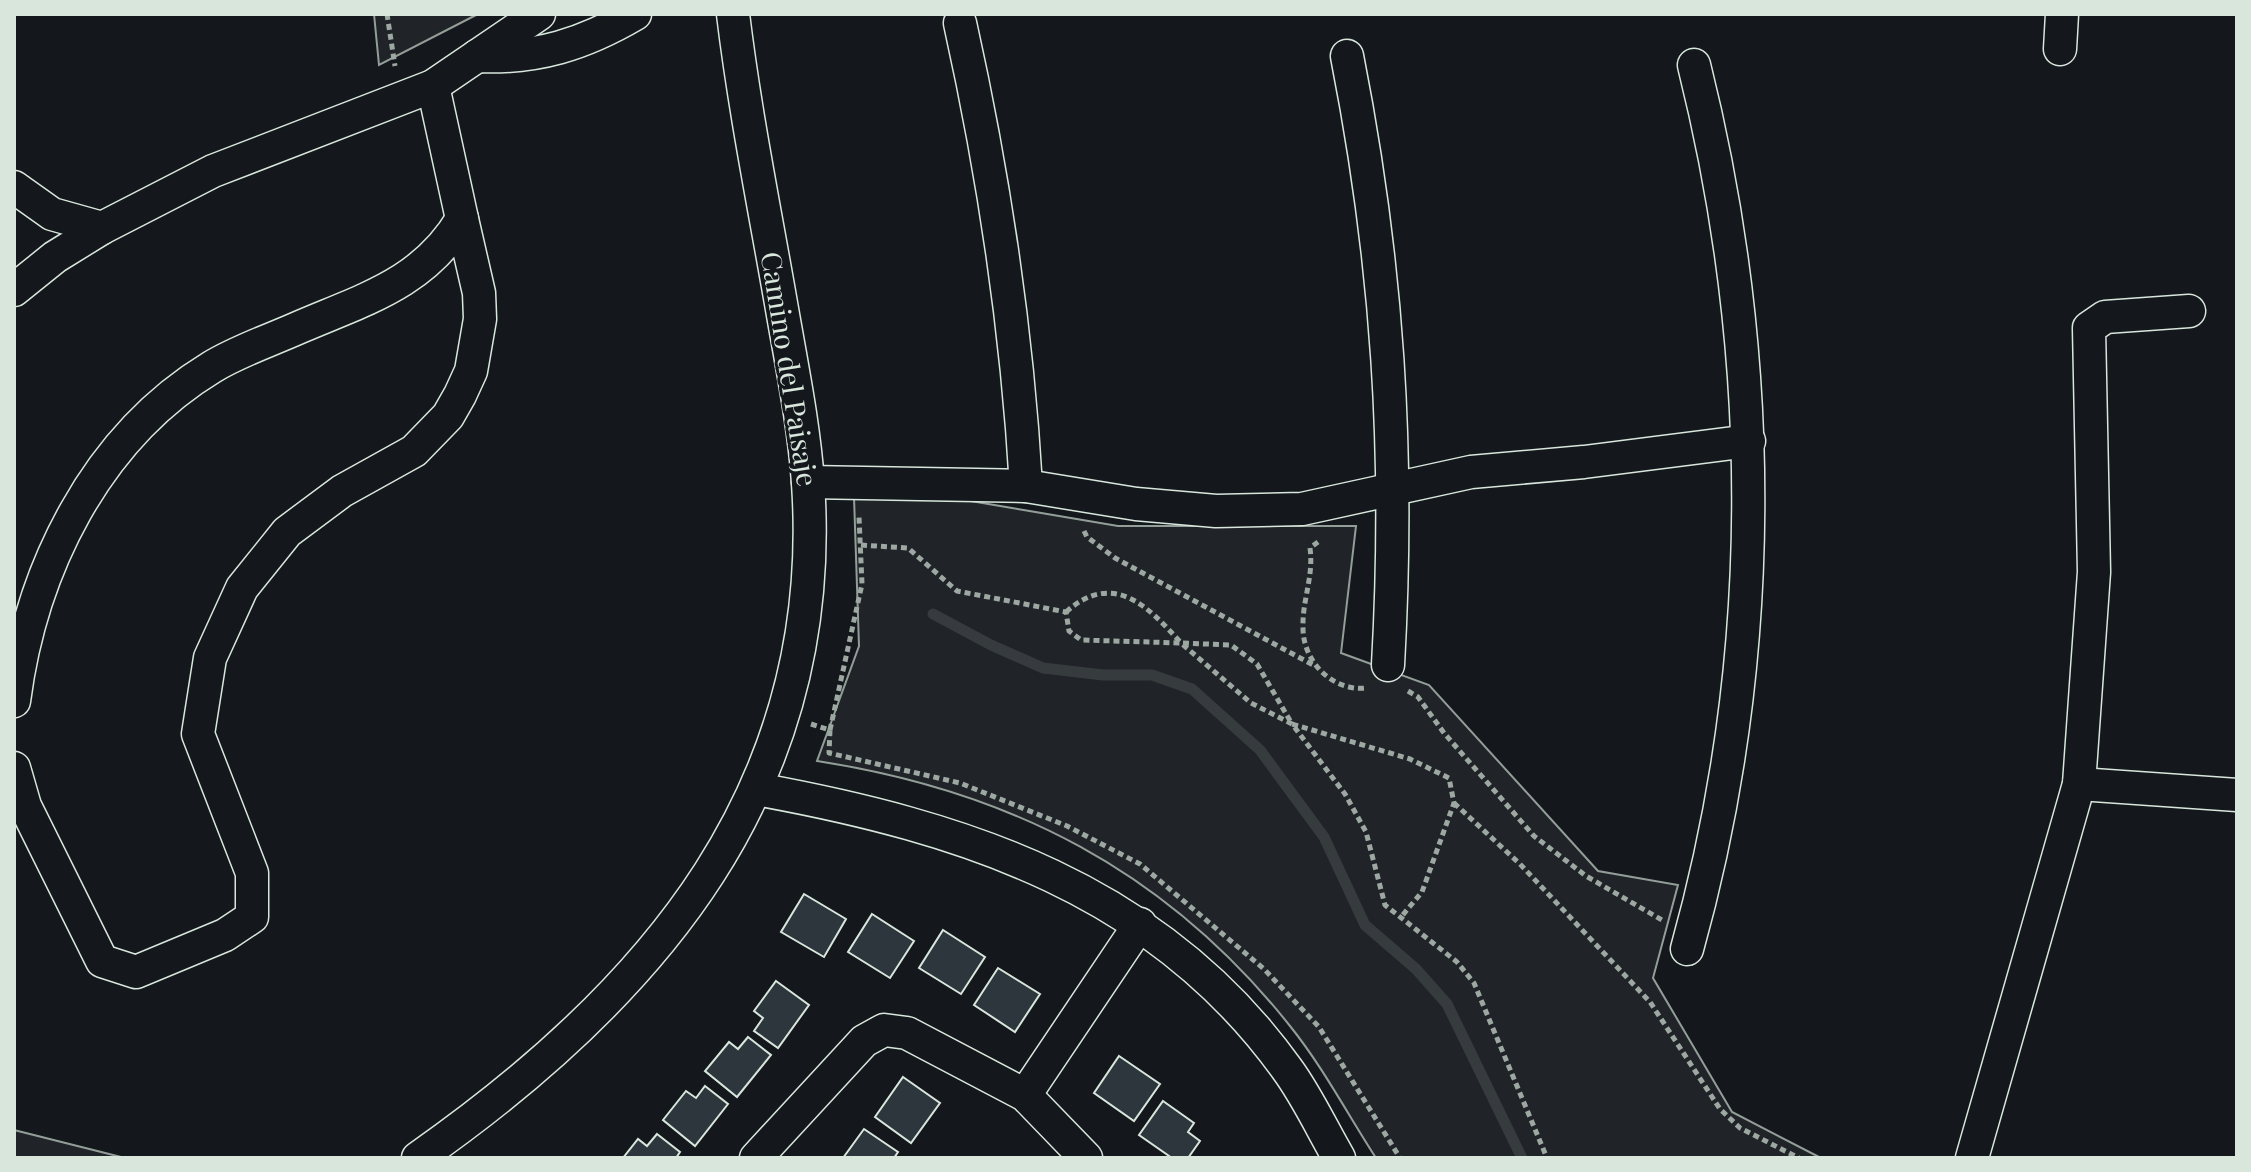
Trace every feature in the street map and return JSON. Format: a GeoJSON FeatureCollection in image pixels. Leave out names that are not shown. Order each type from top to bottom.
{"type":"FeatureCollection","features":[{"type":"Feature","properties":{"kind":"street"},"geometry":{"type":"LineString","coordinates":[[14,290],[55,257],[102,228],[213,171],[433,86],[539,14]]}},
{"type":"Feature","properties":{"kind":"street"},"geometry":{"type":"LineString","coordinates":[[477,56],[535,55],[564,49],[594,38],[635,14]]}},
{"type":"Feature","properties":{"kind":"street","name":"Camino del Paisaje"},"geometry":{"type":"LineString","coordinates":[[418,1158],[522,1079],[580,1029],[636,971],[713,867],[756,789],[786,715],[800,654],[811,550],[808,482],[801,414],[733,14]]}},
{"type":"Feature","properties":{"kind":"street"},"geometry":{"type":"LineString","coordinates":[[2060,49],[2062,14]]}},
{"type":"Feature","properties":{"kind":"street"},"geometry":{"type":"LineString","coordinates":[[960,23],[1003,242],[1016,353],[1026,486]]}},
{"type":"Feature","properties":{"kind":"street"},"geometry":{"type":"LineString","coordinates":[[1347,56],[1366,157],[1387,316],[1395,490],[1389,680]]}},
{"type":"Feature","properties":{"kind":"street"},"geometry":{"type":"LineString","coordinates":[[1689,942],[1724,786],[1739,690],[1749,538],[1749,441],[1735,266],[1720,180],[1694,65]]}},
{"type":"Feature","properties":{"kind":"street"},"geometry":{"type":"LineString","coordinates":[[14,768],[25,806],[102,961],[136,972],[225,935],[252,917],[252,873],[198,734],[210,658],[242,588],[287,532],[342,491],[414,451],[448,416],[471,371],[480,319],[479,293],[433,86]]}},
{"type":"Feature","properties":{"kind":"street"},"geometry":{"type":"LineString","coordinates":[[14,187],[52,214],[102,228]]}},
{"type":"Feature","properties":{"kind":"street"},"geometry":{"type":"LineString","coordinates":[[14,701],[31,609],[49,562],[71,518],[124,445],[171,399],[212,367],[401,283],[445,247],[462,219]]}},
{"type":"Feature","properties":{"kind":"street"},"geometry":{"type":"LineString","coordinates":[[1972,1158],[2079,784],[2094,572],[2089,328],[2105,317],[2189,311]]}},
{"type":"Feature","properties":{"kind":"street"},"geometry":{"type":"LineString","coordinates":[[808,482],[1026,486],[1216,511],[1302,509],[1471,472],[1584,462],[1749,441]]}},
{"type":"Feature","properties":{"kind":"street"},"geometry":{"type":"LineString","coordinates":[[2079,784],[2237,795]]}},
{"type":"Feature","properties":{"kind":"street"},"geometry":{"type":"LineString","coordinates":[[756,789],[908,821],[1006,854],[1080,888],[1140,924],[1206,977],[1264,1038],[1289,1072],[1339,1158]]}},
{"type":"Feature","properties":{"kind":"street"},"geometry":{"type":"LineString","coordinates":[[1025,1095],[1140,924]]}},
{"type":"Feature","properties":{"kind":"street"},"geometry":{"type":"LineString","coordinates":[[756,1158],[864,1041],[884,1030],[907,1033],[1025,1095],[1086,1158]]}},
{"type":"Feature","properties":{"kind":"path"},"geometry":{"type":"LineString","coordinates":[[387,14],[400,99]]}},
{"type":"Feature","properties":{"kind":"path"},"geometry":{"type":"LineString","coordinates":[[830,730],[862,584],[856,484]]}},
{"type":"Feature","properties":{"kind":"path"},"geometry":{"type":"LineString","coordinates":[[1067,493],[1087,537],[1115,558],[1275,648],[1316,667],[1336,685],[1357,690],[1389,680],[1418,697],[1444,733],[1534,836],[1586,876],[1689,942]]}},
{"type":"Feature","properties":{"kind":"path"},"geometry":{"type":"LineString","coordinates":[[1316,667],[1303,629],[1313,571],[1310,548],[1320,541],[1333,519],[1334,502]]}},
{"type":"Feature","properties":{"kind":"path"},"geometry":{"type":"LineString","coordinates":[[861,545],[908,548],[957,591],[1066,612],[1093,594],[1118,594],[1148,606],[1181,643],[1251,703],[1292,724],[1410,759],[1449,778],[1454,803],[1422,892],[1401,917]]}},
{"type":"Feature","properties":{"kind":"path"},"geometry":{"type":"LineString","coordinates":[[1066,612],[1069,631],[1081,640],[1231,645],[1257,664],[1292,724],[1345,794],[1366,832],[1385,905],[1457,962],[1474,983],[1547,1158]]}},
{"type":"Feature","properties":{"kind":"path"},"geometry":{"type":"LineString","coordinates":[[1454,803],[1520,864],[1650,1002],[1720,1109],[1740,1128],[1799,1158]]}},
{"type":"Feature","properties":{"kind":"shaded area"},"geometry":{"type":"Polygon","coordinates":[[[374,14],[478,14],[379,65],[374,14]]]}},
{"type":"Feature","properties":{"kind":"shaded area"},"geometry":{"type":"Polygon","coordinates":[[[854,497],[953,498],[1118,526],[1356,526],[1341,653],[1429,685],[1598,871],[1678,885],[1653,978],[1732,1112],[1821,1158],[1376,1158],[1290,1026],[1242,971],[1191,923],[1137,882],[1080,847],[1019,817],[955,793],[888,775],[817,761],[859,646],[854,497]]]}},
{"type":"Feature","properties":{"kind":"shaded area"},"geometry":{"type":"Polygon","coordinates":[[[14,1130],[125,1158],[14,1158],[14,1130]]]}},
{"type":"Feature","properties":{"kind":"building"},"geometry":{"type":"Polygon","coordinates":[[[804,894],[846,919],[824,957],[781,932],[804,894]]]}},
{"type":"Feature","properties":{"kind":"building"},"geometry":{"type":"Polygon","coordinates":[[[872,914],[914,941],[890,978],[848,952],[872,914]]]}},
{"type":"Feature","properties":{"kind":"building"},"geometry":{"type":"Polygon","coordinates":[[[943,930],[985,957],[961,994],[919,968],[943,930]]]}},
{"type":"Feature","properties":{"kind":"building"},"geometry":{"type":"Polygon","coordinates":[[[998,968],[1040,994],[1015,1032],[974,1005],[998,968]]]}},
{"type":"Feature","properties":{"kind":"building"},"geometry":{"type":"Polygon","coordinates":[[[776,981],[809,1005],[778,1048],[754,1031],[763,1018],[754,1011],[776,981]]]}},
{"type":"Feature","properties":{"kind":"building"},"geometry":{"type":"Polygon","coordinates":[[[748,1037],[771,1055],[737,1097],[705,1071],[729,1042],[738,1049],[748,1037]]]}},
{"type":"Feature","properties":{"kind":"building"},"geometry":{"type":"Polygon","coordinates":[[[1119,1056],[1160,1084],[1134,1121],[1094,1093],[1119,1056]]]}},
{"type":"Feature","properties":{"kind":"building"},"geometry":{"type":"Polygon","coordinates":[[[903,1077],[940,1103],[911,1143],[875,1117],[903,1077]]]}},
{"type":"Feature","properties":{"kind":"building"},"geometry":{"type":"Polygon","coordinates":[[[705,1086],[728,1104],[695,1146],[663,1120],[686,1091],[696,1098],[705,1086]]]}},
{"type":"Feature","properties":{"kind":"building"},"geometry":{"type":"Polygon","coordinates":[[[1163,1101],[1194,1123],[1188,1132],[1200,1141],[1188,1158],[1172,1158],[1139,1135],[1163,1101]]]}},
{"type":"Feature","properties":{"kind":"building"},"geometry":{"type":"Polygon","coordinates":[[[864,1129],[898,1152],[894,1158],[843,1158],[864,1129]]]}},
{"type":"Feature","properties":{"kind":"building"},"geometry":{"type":"Polygon","coordinates":[[[657,1134],[680,1152],[676,1158],[623,1158],[638,1139],[647,1146],[657,1134]]]}},
{"type":"Feature","properties":{"kind":"waterway"},"geometry":{"type":"LineString","coordinates":[[933,614],[1043,668],[1103,675],[1152,675],[1192,689],[1260,750],[1324,837],[1365,925],[1416,969],[1447,1004],[1522,1158]]}}]}
